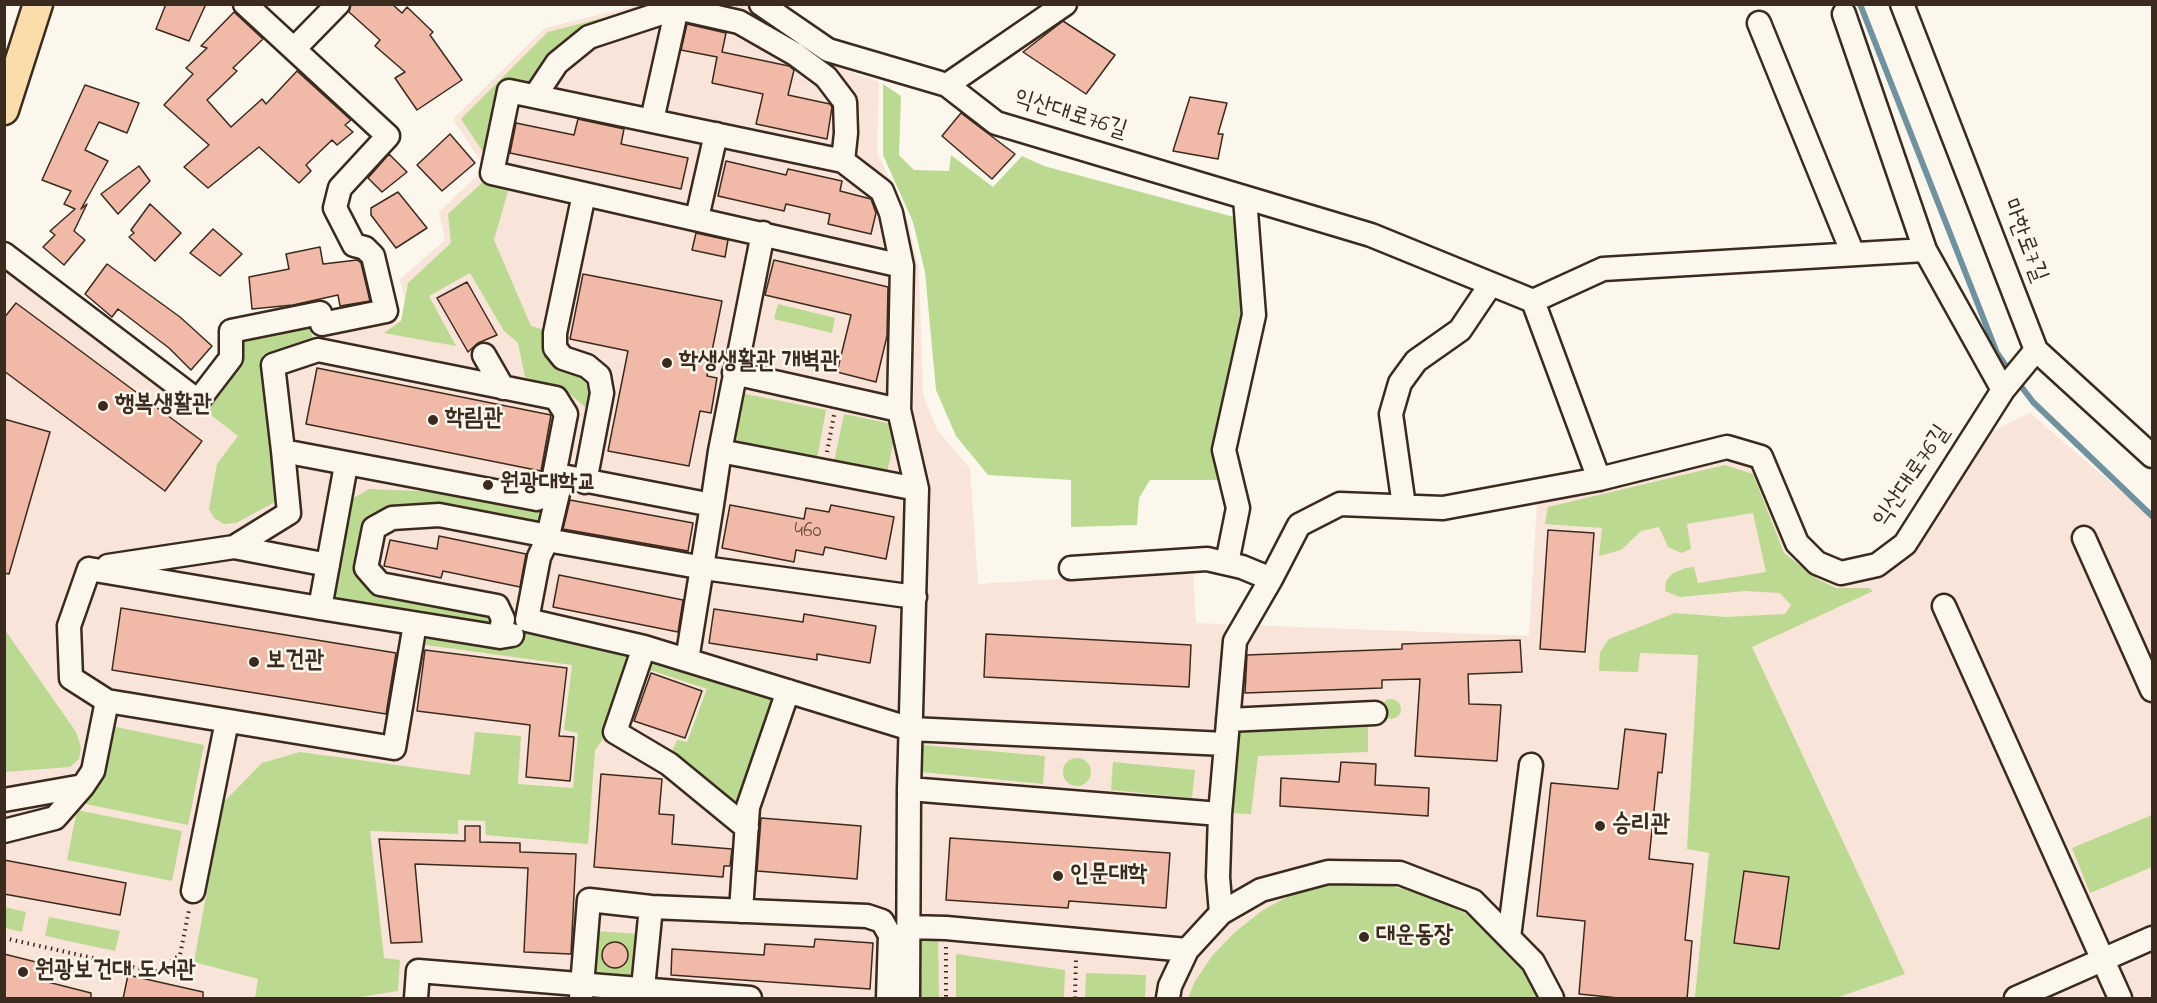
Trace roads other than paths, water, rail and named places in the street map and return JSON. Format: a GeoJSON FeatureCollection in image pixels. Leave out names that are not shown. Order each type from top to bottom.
{"type":"FeatureCollection","features":[{"type":"Feature","properties":{"kind":"main road"},"geometry":{"type":"LineString","coordinates":[[4,110],[38,4]]}},
{"type":"Feature","properties":{"kind":"street"},"geometry":{"type":"LineString","coordinates":[[4,254],[198,401],[231,358],[231,331],[320,313],[322,324],[386,311],[373,256],[365,248],[354,244],[335,208],[340,188],[388,136],[245,4]]}},
{"type":"Feature","properties":{"kind":"street"},"geometry":{"type":"LineString","coordinates":[[295,48],[338,4]]}},
{"type":"Feature","properties":{"kind":"street","name":"익산대로76길"},"geometry":{"type":"LineString","coordinates":[[761,4],[828,50],[947,85],[996,123],[1371,236],[1533,301]]}},
{"type":"Feature","properties":{"kind":"street"},"geometry":{"type":"LineString","coordinates":[[947,85],[1065,4]]}},
{"type":"Feature","properties":{"kind":"street","name":"마한로7길"},"geometry":{"type":"LineString","coordinates":[[1902,4],[2029,358],[2152,456]]}},
{"type":"Feature","properties":{"kind":"street"},"geometry":{"type":"LineString","coordinates":[[652,120],[677,8]]}},
{"type":"Feature","properties":{"kind":"street"},"geometry":{"type":"LineString","coordinates":[[535,96],[557,63],[590,37],[677,8],[739,22],[795,54],[826,77],[845,102],[843,161]]}},
{"type":"Feature","properties":{"kind":"street"},"geometry":{"type":"LineString","coordinates":[[1844,14],[1925,250],[2004,388]]}},
{"type":"Feature","properties":{"kind":"street"},"geometry":{"type":"LineString","coordinates":[[1759,22],[1853,254]]}},
{"type":"Feature","properties":{"kind":"street"},"geometry":{"type":"LineString","coordinates":[[902,266],[492,173],[509,91],[843,161],[882,191],[896,234],[902,266],[899,410],[917,489],[909,789],[908,999]]}},
{"type":"Feature","properties":{"kind":"street"},"geometry":{"type":"LineString","coordinates":[[697,218],[716,134]]}},
{"type":"Feature","properties":{"kind":"street"},"geometry":{"type":"LineString","coordinates":[[584,194],[555,333],[555,348],[564,358],[587,366],[599,376],[602,393],[585,482]]}},
{"type":"Feature","properties":{"kind":"street"},"geometry":{"type":"LineString","coordinates":[[1227,563],[1238,508],[1224,450],[1254,315],[1245,198]]}},
{"type":"Feature","properties":{"kind":"street"},"geometry":{"type":"LineString","coordinates":[[687,660],[704,568],[720,451],[763,233]]}},
{"type":"Feature","properties":{"kind":"street"},"geometry":{"type":"LineString","coordinates":[[1599,479],[1533,301],[1603,269],[1925,250]]}},
{"type":"Feature","properties":{"kind":"street"},"geometry":{"type":"LineString","coordinates":[[1404,506],[1391,414],[1400,382],[1416,361],[1461,330],[1491,284]]}},
{"type":"Feature","properties":{"kind":"street"},"geometry":{"type":"LineString","coordinates":[[234,546],[290,513],[273,365],[318,350],[556,398],[566,414],[552,486],[537,500],[346,465],[283,451]]}},
{"type":"Feature","properties":{"kind":"street"},"geometry":{"type":"LineString","coordinates":[[484,355],[503,387]]}},
{"type":"Feature","properties":{"kind":"street","name":"익산대로76길"},"geometry":{"type":"LineString","coordinates":[[1221,913],[1218,877],[1220,814],[1235,641],[1299,525],[1340,504],[1443,508],[1599,479],[1727,447],[1761,457],[1797,543],[1817,562],[1841,573],[1877,565],[1905,544],[2004,388],[2029,358]]}},
{"type":"Feature","properties":{"kind":"street"},"geometry":{"type":"LineString","coordinates":[[734,373],[899,410]]}},
{"type":"Feature","properties":{"kind":"street"},"geometry":{"type":"LineString","coordinates":[[720,451],[917,489]]}},
{"type":"Feature","properties":{"kind":"street"},"geometry":{"type":"LineString","coordinates":[[320,608],[346,465]]}},
{"type":"Feature","properties":{"kind":"street"},"geometry":{"type":"LineString","coordinates":[[89,569],[415,624],[500,637],[510,636],[520,631],[527,620],[538,557],[548,538],[562,476],[712,505]]}},
{"type":"Feature","properties":{"kind":"street"},"geometry":{"type":"LineString","coordinates":[[500,637],[503,619],[497,606],[380,584],[366,568],[374,528],[392,518],[439,514],[704,568],[915,597]]}},
{"type":"Feature","properties":{"kind":"street"},"geometry":{"type":"LineString","coordinates":[[2084,538],[2152,690]]}},
{"type":"Feature","properties":{"kind":"street"},"geometry":{"type":"LineString","coordinates":[[89,569],[234,546],[328,565]]}},
{"type":"Feature","properties":{"kind":"street"},"geometry":{"type":"LineString","coordinates":[[1071,568],[1207,559],[1227,563],[1271,579]]}},
{"type":"Feature","properties":{"kind":"street"},"geometry":{"type":"LineString","coordinates":[[89,569],[69,626],[71,678],[108,701],[226,721],[394,747],[415,624]]}},
{"type":"Feature","properties":{"kind":"street"},"geometry":{"type":"LineString","coordinates":[[1944,606],[2120,999]]}},
{"type":"Feature","properties":{"kind":"street"},"geometry":{"type":"LineString","coordinates":[[527,620],[687,660],[911,729],[1225,744]]}},
{"type":"Feature","properties":{"kind":"street"},"geometry":{"type":"LineString","coordinates":[[644,648],[615,732],[669,764],[747,828]]}},
{"type":"Feature","properties":{"kind":"street"},"geometry":{"type":"LineString","coordinates":[[741,911],[748,807],[788,691]]}},
{"type":"Feature","properties":{"kind":"street"},"geometry":{"type":"LineString","coordinates":[[4,831],[55,818],[83,786],[93,771],[108,701]]}},
{"type":"Feature","properties":{"kind":"street"},"geometry":{"type":"LineString","coordinates":[[1227,720],[1375,713]]}},
{"type":"Feature","properties":{"kind":"street"},"geometry":{"type":"LineString","coordinates":[[193,891],[226,721]]}},
{"type":"Feature","properties":{"kind":"street"},"geometry":{"type":"LineString","coordinates":[[1509,937],[1531,765]]}},
{"type":"Feature","properties":{"kind":"street"},"geometry":{"type":"LineString","coordinates":[[4,800],[83,786]]}},
{"type":"Feature","properties":{"kind":"street"},"geometry":{"type":"LineString","coordinates":[[909,789],[1220,814]]}},
{"type":"Feature","properties":{"kind":"street"},"geometry":{"type":"LineString","coordinates":[[1168,999],[1170,986],[1187,950],[1221,913],[1261,890],[1328,872],[1400,873],[1473,902],[1533,962],[1552,999]]}},
{"type":"Feature","properties":{"kind":"street"},"geometry":{"type":"LineString","coordinates":[[581,991],[589,900],[651,906],[867,916],[882,921],[890,935],[888,999]]}},
{"type":"Feature","properties":{"kind":"street"},"geometry":{"type":"LineString","coordinates":[[643,994],[651,906]]}},
{"type":"Feature","properties":{"kind":"street"},"geometry":{"type":"LineString","coordinates":[[908,927],[946,928],[1187,950]]}},
{"type":"Feature","properties":{"kind":"street"},"geometry":{"type":"LineString","coordinates":[[2016,999],[2152,938]]}},
{"type":"Feature","properties":{"kind":"street"},"geometry":{"type":"LineString","coordinates":[[416,999],[418,971],[581,991],[736,998]]}},
{"type":"Feature","properties":{"kind":"waterway"},"geometry":{"type":"LineString","coordinates":[[1860,4],[1997,353],[2011,373]]}},
{"type":"Feature","properties":{"kind":"waterway"},"geometry":{"type":"LineString","coordinates":[[2017,381],[2033,402],[2152,516]]}},
{"type":"Feature","properties":{"kind":"place","name":"학생생활관 개벽관"},"geometry":{"type":"Point","coordinates":[667,363]}},
{"type":"Feature","properties":{"kind":"place","name":"행복생활관"},"geometry":{"type":"Point","coordinates":[103,406]}},
{"type":"Feature","properties":{"kind":"place","name":"학림관"},"geometry":{"type":"Point","coordinates":[433,420]}},
{"type":"Feature","properties":{"kind":"place","name":"원광대학교"},"geometry":{"type":"Point","coordinates":[488,485]}},
{"type":"Feature","properties":{"kind":"place","name":"보건관"},"geometry":{"type":"Point","coordinates":[254,662]}},
{"type":"Feature","properties":{"kind":"place","name":"승리관"},"geometry":{"type":"Point","coordinates":[1600,826]}},
{"type":"Feature","properties":{"kind":"place","name":"인문대학"},"geometry":{"type":"Point","coordinates":[1058,876]}},
{"type":"Feature","properties":{"kind":"place","name":"대운동장"},"geometry":{"type":"Point","coordinates":[1364,937]}},
{"type":"Feature","properties":{"kind":"place","name":"원광보건대 도서관"},"geometry":{"type":"Point","coordinates":[23,972]}}]}
